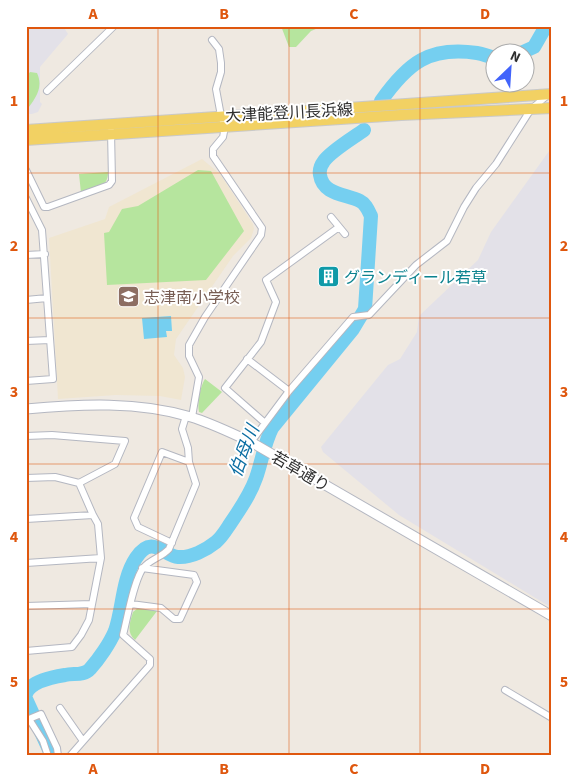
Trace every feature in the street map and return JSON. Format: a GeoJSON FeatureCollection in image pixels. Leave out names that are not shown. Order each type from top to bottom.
{"type":"FeatureCollection","features":[{"type":"Feature","properties":{"kind":"main road","name":"大津能登川長浜線"},"geometry":{"type":"LineString","coordinates":[[26,140],[221,116],[388,106],[551,93]]}},
{"type":"Feature","properties":{"kind":"main road","name":"大津能登川長浜線"},"geometry":{"type":"LineString","coordinates":[[26,130],[225,127],[401,115],[552,108]]}},
{"type":"Feature","properties":{"kind":"street"},"geometry":{"type":"LineString","coordinates":[[47,91],[114,26]]}},
{"type":"Feature","properties":{"kind":"street"},"geometry":{"type":"LineString","coordinates":[[70,756],[150,665],[150,659],[123,635],[142,568],[164,555],[171,546],[196,484],[182,429],[189,416],[199,377],[189,356],[189,345],[205,317],[261,235],[262,228],[212,156],[213,149],[223,138],[225,127],[216,89],[221,72],[221,62],[219,49],[212,40]]}},
{"type":"Feature","properties":{"kind":"street"},"geometry":{"type":"LineString","coordinates":[[255,444],[265,423],[289,391],[353,317],[369,315],[416,265],[447,241],[476,188],[496,164],[531,109],[551,93]]}},
{"type":"Feature","properties":{"kind":"street"},"geometry":{"type":"LineString","coordinates":[[26,170],[44,207],[48,208],[109,185],[112,181],[111,130]]}},
{"type":"Feature","properties":{"kind":"street"},"geometry":{"type":"LineString","coordinates":[[26,198],[42,230],[54,379],[26,381]]}},
{"type":"Feature","properties":{"kind":"street"},"geometry":{"type":"LineString","coordinates":[[26,214],[34,213]]}},
{"type":"Feature","properties":{"kind":"street"},"geometry":{"type":"LineString","coordinates":[[332,217],[345,234]]}},
{"type":"Feature","properties":{"kind":"street"},"geometry":{"type":"LineString","coordinates":[[265,423],[225,389],[261,342],[276,302],[266,280],[339,227]]}},
{"type":"Feature","properties":{"kind":"street"},"geometry":{"type":"LineString","coordinates":[[26,256],[45,254]]}},
{"type":"Feature","properties":{"kind":"street"},"geometry":{"type":"LineString","coordinates":[[26,300],[47,298]]}},
{"type":"Feature","properties":{"kind":"street"},"geometry":{"type":"LineString","coordinates":[[26,341],[50,340]]}},
{"type":"Feature","properties":{"kind":"street"},"geometry":{"type":"LineString","coordinates":[[247,360],[289,391]]}},
{"type":"Feature","properties":{"kind":"street","name":"若草通り"},"geometry":{"type":"LineString","coordinates":[[26,409],[57,406],[120,405],[155,409],[189,416],[268,451],[552,616]]}},
{"type":"Feature","properties":{"kind":"street"},"geometry":{"type":"LineString","coordinates":[[26,436],[52,435],[126,442],[115,464],[79,483],[55,477],[26,478]]}},
{"type":"Feature","properties":{"kind":"street"},"geometry":{"type":"LineString","coordinates":[[171,546],[138,527],[134,518],[162,452],[189,462]]}},
{"type":"Feature","properties":{"kind":"street"},"geometry":{"type":"LineString","coordinates":[[26,651],[72,647],[89,620],[101,558],[98,524],[79,483]]}},
{"type":"Feature","properties":{"kind":"street"},"geometry":{"type":"LineString","coordinates":[[26,519],[93,516]]}},
{"type":"Feature","properties":{"kind":"street"},"geometry":{"type":"LineString","coordinates":[[26,563],[101,558]]}},
{"type":"Feature","properties":{"kind":"street"},"geometry":{"type":"LineString","coordinates":[[131,604],[160,608],[174,619],[180,619],[197,582],[194,575],[142,568]]}},
{"type":"Feature","properties":{"kind":"street"},"geometry":{"type":"LineString","coordinates":[[26,606],[92,604]]}},
{"type":"Feature","properties":{"kind":"street"},"geometry":{"type":"LineString","coordinates":[[505,690],[552,718]]}},
{"type":"Feature","properties":{"kind":"street"},"geometry":{"type":"LineString","coordinates":[[60,708],[83,741]]}},
{"type":"Feature","properties":{"kind":"street"},"geometry":{"type":"LineString","coordinates":[[48,756],[43,741],[28,719],[41,714],[57,748],[58,756]]}},
{"type":"Feature","properties":{"kind":"shaded area"},"geometry":{"type":"Polygon","coordinates":[[[26,26],[63,26],[68,34],[40,67],[40,102],[42,104],[38,112],[32,114],[26,114],[26,26]]]}},
{"type":"Feature","properties":{"kind":"shaded area"},"geometry":{"type":"Polygon","coordinates":[[[552,147],[552,608],[399,515],[323,452],[321,447],[388,365],[400,359],[417,332],[419,316],[478,260],[491,232],[552,147]]]}},
{"type":"Feature","properties":{"kind":"shaded area","name":"志津南小学校"},"geometry":{"type":"Polygon","coordinates":[[[202,159],[220,174],[253,224],[254,229],[251,238],[233,256],[176,339],[174,355],[183,368],[185,377],[181,400],[160,396],[116,395],[58,399],[49,238],[105,219],[109,207],[202,159]]]}},
{"type":"Feature","properties":{"kind":"green space"},"geometry":{"type":"Polygon","coordinates":[[[281,26],[323,26],[311,31],[296,47],[289,47],[281,26]]]}},
{"type":"Feature","properties":{"kind":"green space"},"geometry":{"type":"Polygon","coordinates":[[[30,72],[37,73],[40,84],[35,98],[26,111],[26,77],[30,72]]]}},
{"type":"Feature","properties":{"kind":"green space"},"geometry":{"type":"Polygon","coordinates":[[[198,170],[211,171],[244,231],[206,280],[107,285],[104,233],[109,232],[122,209],[138,206],[198,170]]]}},
{"type":"Feature","properties":{"kind":"green space"},"geometry":{"type":"Polygon","coordinates":[[[108,172],[106,182],[103,185],[81,193],[79,174],[108,172]]]}},
{"type":"Feature","properties":{"kind":"green space"},"geometry":{"type":"Polygon","coordinates":[[[205,379],[222,392],[202,413],[199,412],[198,408],[205,379]]]}},
{"type":"Feature","properties":{"kind":"green space"},"geometry":{"type":"Polygon","coordinates":[[[138,608],[157,611],[135,640],[130,634],[130,627],[133,612],[138,608]]]}},
{"type":"Feature","properties":{"kind":"water"},"geometry":{"type":"Polygon","coordinates":[[[171,316],[172,331],[166,331],[167,337],[144,339],[142,318],[171,316]]]}},
{"type":"Feature","properties":{"kind":"waterway","name":"伯母川"},"geometry":{"type":"LineString","coordinates":[[536,44],[546,26]]}},
{"type":"Feature","properties":{"kind":"waterway","name":"伯母川"},"geometry":{"type":"LineString","coordinates":[[381,101],[401,76],[421,60],[446,52],[460,51],[486,55]]}},
{"type":"Feature","properties":{"kind":"waterway","name":"伯母川"},"geometry":{"type":"LineString","coordinates":[[26,694],[32,686],[42,680],[68,674],[85,673],[101,656],[115,631],[125,584],[131,566],[142,551],[147,547],[153,546],[173,556],[188,556],[203,551],[220,538],[251,490],[272,428],[353,329],[365,309],[371,216],[367,207],[362,202],[336,193],[326,187],[322,182],[320,173],[321,166],[327,157],[364,130]]}},
{"type":"Feature","properties":{"kind":"waterway","name":"伯母川"},"geometry":{"type":"LineString","coordinates":[[26,699],[52,756]]}},
{"type":"Feature","properties":{"kind":"place","name":"グランディール若草"},"geometry":{"type":"Point","coordinates":[328,277]}},
{"type":"Feature","properties":{"kind":"place","name":"志津南小学校"},"geometry":{"type":"Point","coordinates":[128,297]}}]}
